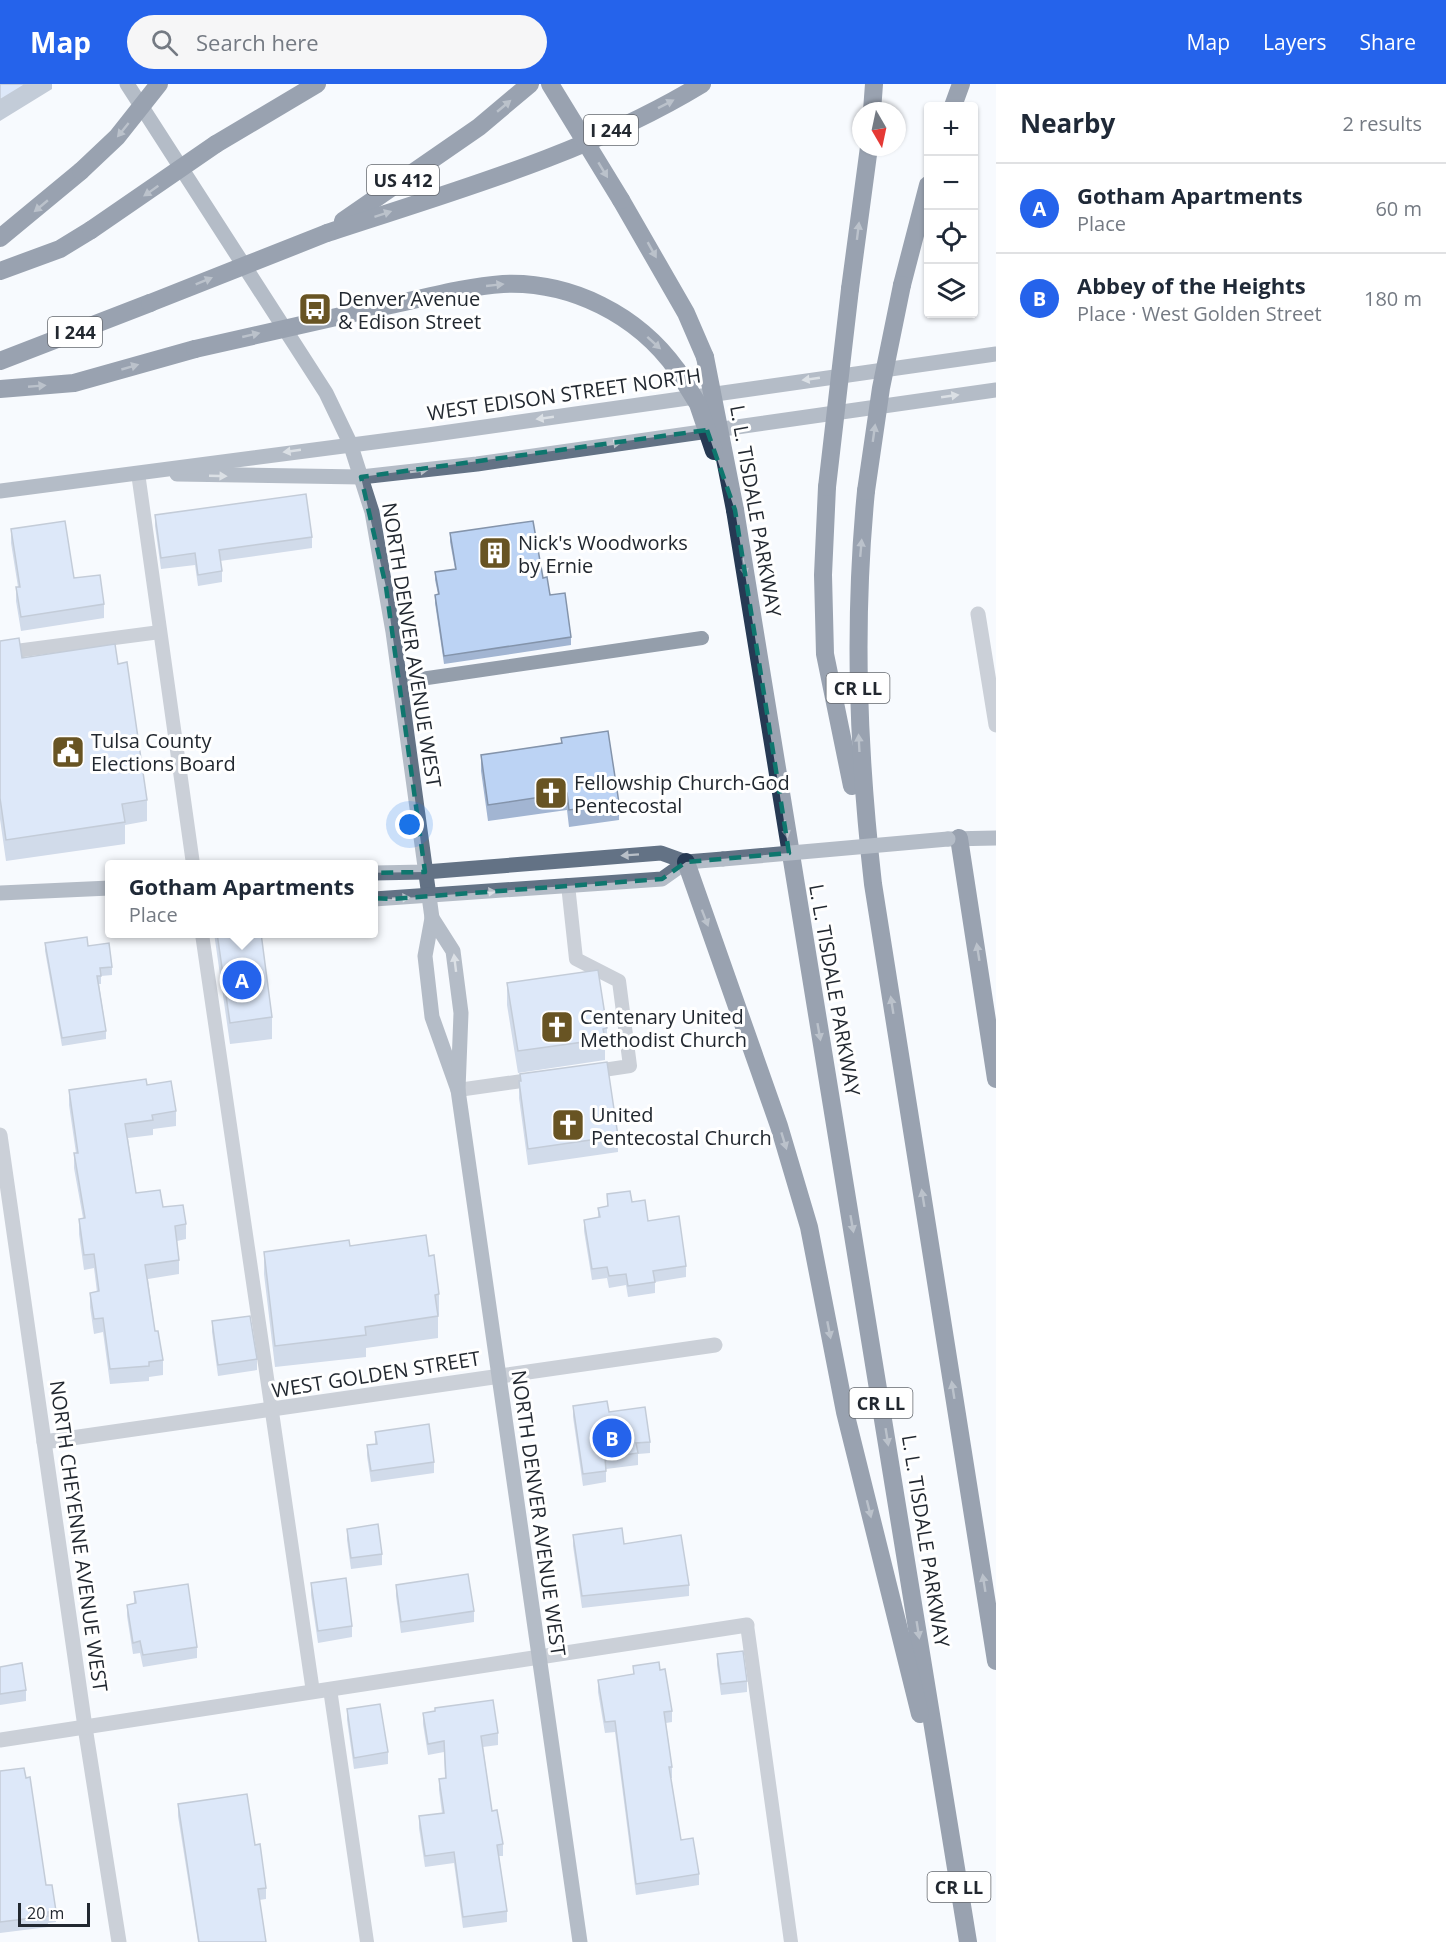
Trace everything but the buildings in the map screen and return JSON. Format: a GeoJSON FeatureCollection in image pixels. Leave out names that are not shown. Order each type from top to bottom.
{"type":"FeatureCollection","features":[{"type":"Feature","properties":{"kind":"highway"},"geometry":{"type":"LineString","coordinates":[[0,238],[81,171],[117,137],[159,84]]}},
{"type":"Feature","properties":{"kind":"highway"},"geometry":{"type":"LineString","coordinates":[[0,271],[60,249],[92,230],[216,144],[292,84]]}},
{"type":"Feature","properties":{"kind":"highway"},"geometry":{"type":"LineString","coordinates":[[216,144],[317,84]]}},
{"type":"Feature","properties":{"kind":"highway","name":"US 412"},"geometry":{"type":"LineString","coordinates":[[327,233],[479,127],[530,84]]}},
{"type":"Feature","properties":{"kind":"highway","name":"L. L. TISDALE PARKWAY"},"geometry":{"type":"LineString","coordinates":[[550,84],[621,200],[686,313],[705,357],[735,510],[968,1942]]}},
{"type":"Feature","properties":{"kind":"highway","name":"I 244"},"geometry":{"type":"LineString","coordinates":[[0,361],[327,233],[517,170],[640,118],[702,84]]}},
{"type":"Feature","properties":{"kind":"highway"},"geometry":{"type":"LineString","coordinates":[[873,102],[874,84]]}},
{"type":"Feature","properties":{"kind":"highway"},"geometry":{"type":"LineString","coordinates":[[954,102],[961,84]]}},
{"type":"Feature","properties":{"kind":"highway"},"geometry":{"type":"LineString","coordinates":[[868,156],[827,487],[822,574],[825,654],[873,884]]}},
{"type":"Feature","properties":{"kind":"highway","name":"CR LL"},"geometry":{"type":"LineString","coordinates":[[924,200],[902,285],[881,388],[866,491],[858,588],[858,720],[861,785],[873,884],[996,1661]]}},
{"type":"Feature","properties":{"kind":"highway"},"geometry":{"type":"LineString","coordinates":[[0,389],[74,383],[195,349],[477,287],[514,285],[572,293],[627,319],[665,352],[698,404],[735,510]]}},
{"type":"Feature","properties":{"kind":"highway"},"geometry":{"type":"LineString","coordinates":[[953,839],[996,1079]]}},
{"type":"Feature","properties":{"kind":"highway"},"geometry":{"type":"LineString","coordinates":[[686,862],[779,1126],[809,1227],[845,1412],[950,1832]]}},
{"type":"Feature","properties":{"kind":"street","name":"NORTH DENVER AVENUE WEST"},"geometry":{"type":"LineString","coordinates":[[127,84],[326,393],[350,443],[372,512],[400,682],[432,918],[425,956],[432,1017],[458,1090]]}},
{"type":"Feature","properties":{"kind":"street","name":"WEST EDISON STREET NORTH"},"geometry":{"type":"LineString","coordinates":[[0,491],[350,443],[428,435],[996,354]]}},
{"type":"Feature","properties":{"kind":"street","name":"WEST EDISON STREET NORTH"},"geometry":{"type":"LineString","coordinates":[[138,473],[281,478],[361,477],[477,464],[996,390]]}},
{"type":"Feature","properties":{"kind":"street"},"geometry":{"type":"LineString","coordinates":[[978,614],[996,725]]}},
{"type":"Feature","properties":{"kind":"street"},"geometry":{"type":"LineString","coordinates":[[378,873],[425,872],[661,853],[686,862],[953,839],[996,838]]}},
{"type":"Feature","properties":{"kind":"street"},"geometry":{"type":"LineString","coordinates":[[378,899],[662,879],[686,862]]}},
{"type":"Feature","properties":{"kind":"street"},"geometry":{"type":"LineString","coordinates":[[0,893],[105,888]]}},
{"type":"Feature","properties":{"kind":"street","name":"NORTH DENVER AVENUE WEST"},"geometry":{"type":"LineString","coordinates":[[432,918],[453,951],[461,1013],[458,1090],[580,1942]]}},
{"type":"Feature","properties":{"kind":"street","name":"NORTH CHEYENNE AVENUE WEST"},"geometry":{"type":"LineString","coordinates":[[0,1135],[85,1727],[119,1942]]}},
{"type":"Feature","properties":{"kind":"street","name":"WEST GOLDEN STREET"},"geometry":{"type":"LineString","coordinates":[[44,1442],[715,1345]]}},
{"type":"Feature","properties":{"kind":"street"},"geometry":{"type":"LineString","coordinates":[[0,1740],[747,1625]]}},
{"type":"Feature","properties":{"kind":"lane"},"geometry":{"type":"LineString","coordinates":[[138,473],[191,860]]}},
{"type":"Feature","properties":{"kind":"lane"},"geometry":{"type":"LineString","coordinates":[[0,653],[160,632]]}},
{"type":"Feature","properties":{"kind":"lane"},"geometry":{"type":"LineString","coordinates":[[400,682],[702,638]]}},
{"type":"Feature","properties":{"kind":"lane"},"geometry":{"type":"LineString","coordinates":[[568,885],[576,959],[619,981],[630,1066],[575,1074]]}},
{"type":"Feature","properties":{"kind":"lane"},"geometry":{"type":"LineString","coordinates":[[203,938],[313,1692]]}},
{"type":"Feature","properties":{"kind":"lane"},"geometry":{"type":"LineString","coordinates":[[458,1090],[553,1077]]}},
{"type":"Feature","properties":{"kind":"lane"},"geometry":{"type":"LineString","coordinates":[[747,1625],[791,1942]]}},
{"type":"Feature","properties":{"kind":"lane"},"geometry":{"type":"LineString","coordinates":[[330,1689],[367,1942]]}},
{"type":"Feature","properties":{"kind":"highlighted area"},"geometry":{"type":"Polygon","coordinates":[[[707,430],[735,510],[789,853],[686,862],[662,879],[391,899],[286,894],[195,884],[286,874],[425,872],[386,587],[361,477],[707,430]]]}},
{"type":"Feature","properties":{"kind":"place","name":"Denver Avenue & Edison Street"},"geometry":{"type":"Point","coordinates":[315,309]}},
{"type":"Feature","properties":{"kind":"place","name":"Nick's Woodworks by Ernie"},"geometry":{"type":"Point","coordinates":[495,553]}},
{"type":"Feature","properties":{"kind":"place","name":"Tulsa County Elections Board"},"geometry":{"type":"Point","coordinates":[68,752]}},
{"type":"Feature","properties":{"kind":"place","name":"Fellowship Church-God Pentecostal"},"geometry":{"type":"Point","coordinates":[551,793]}},
{"type":"Feature","properties":{"kind":"place","name":"Gotham Apartments"},"geometry":{"type":"Point","coordinates":[242,980]}},
{"type":"Feature","properties":{"kind":"place","name":"Centenary United Methodist Church"},"geometry":{"type":"Point","coordinates":[557,1027]}},
{"type":"Feature","properties":{"kind":"place","name":"United Pentecostal Church"},"geometry":{"type":"Point","coordinates":[568,1125]}},
{"type":"Feature","properties":{"kind":"place","name":"Abbey of the Heights"},"geometry":{"type":"Point","coordinates":[612,1438]}}]}
